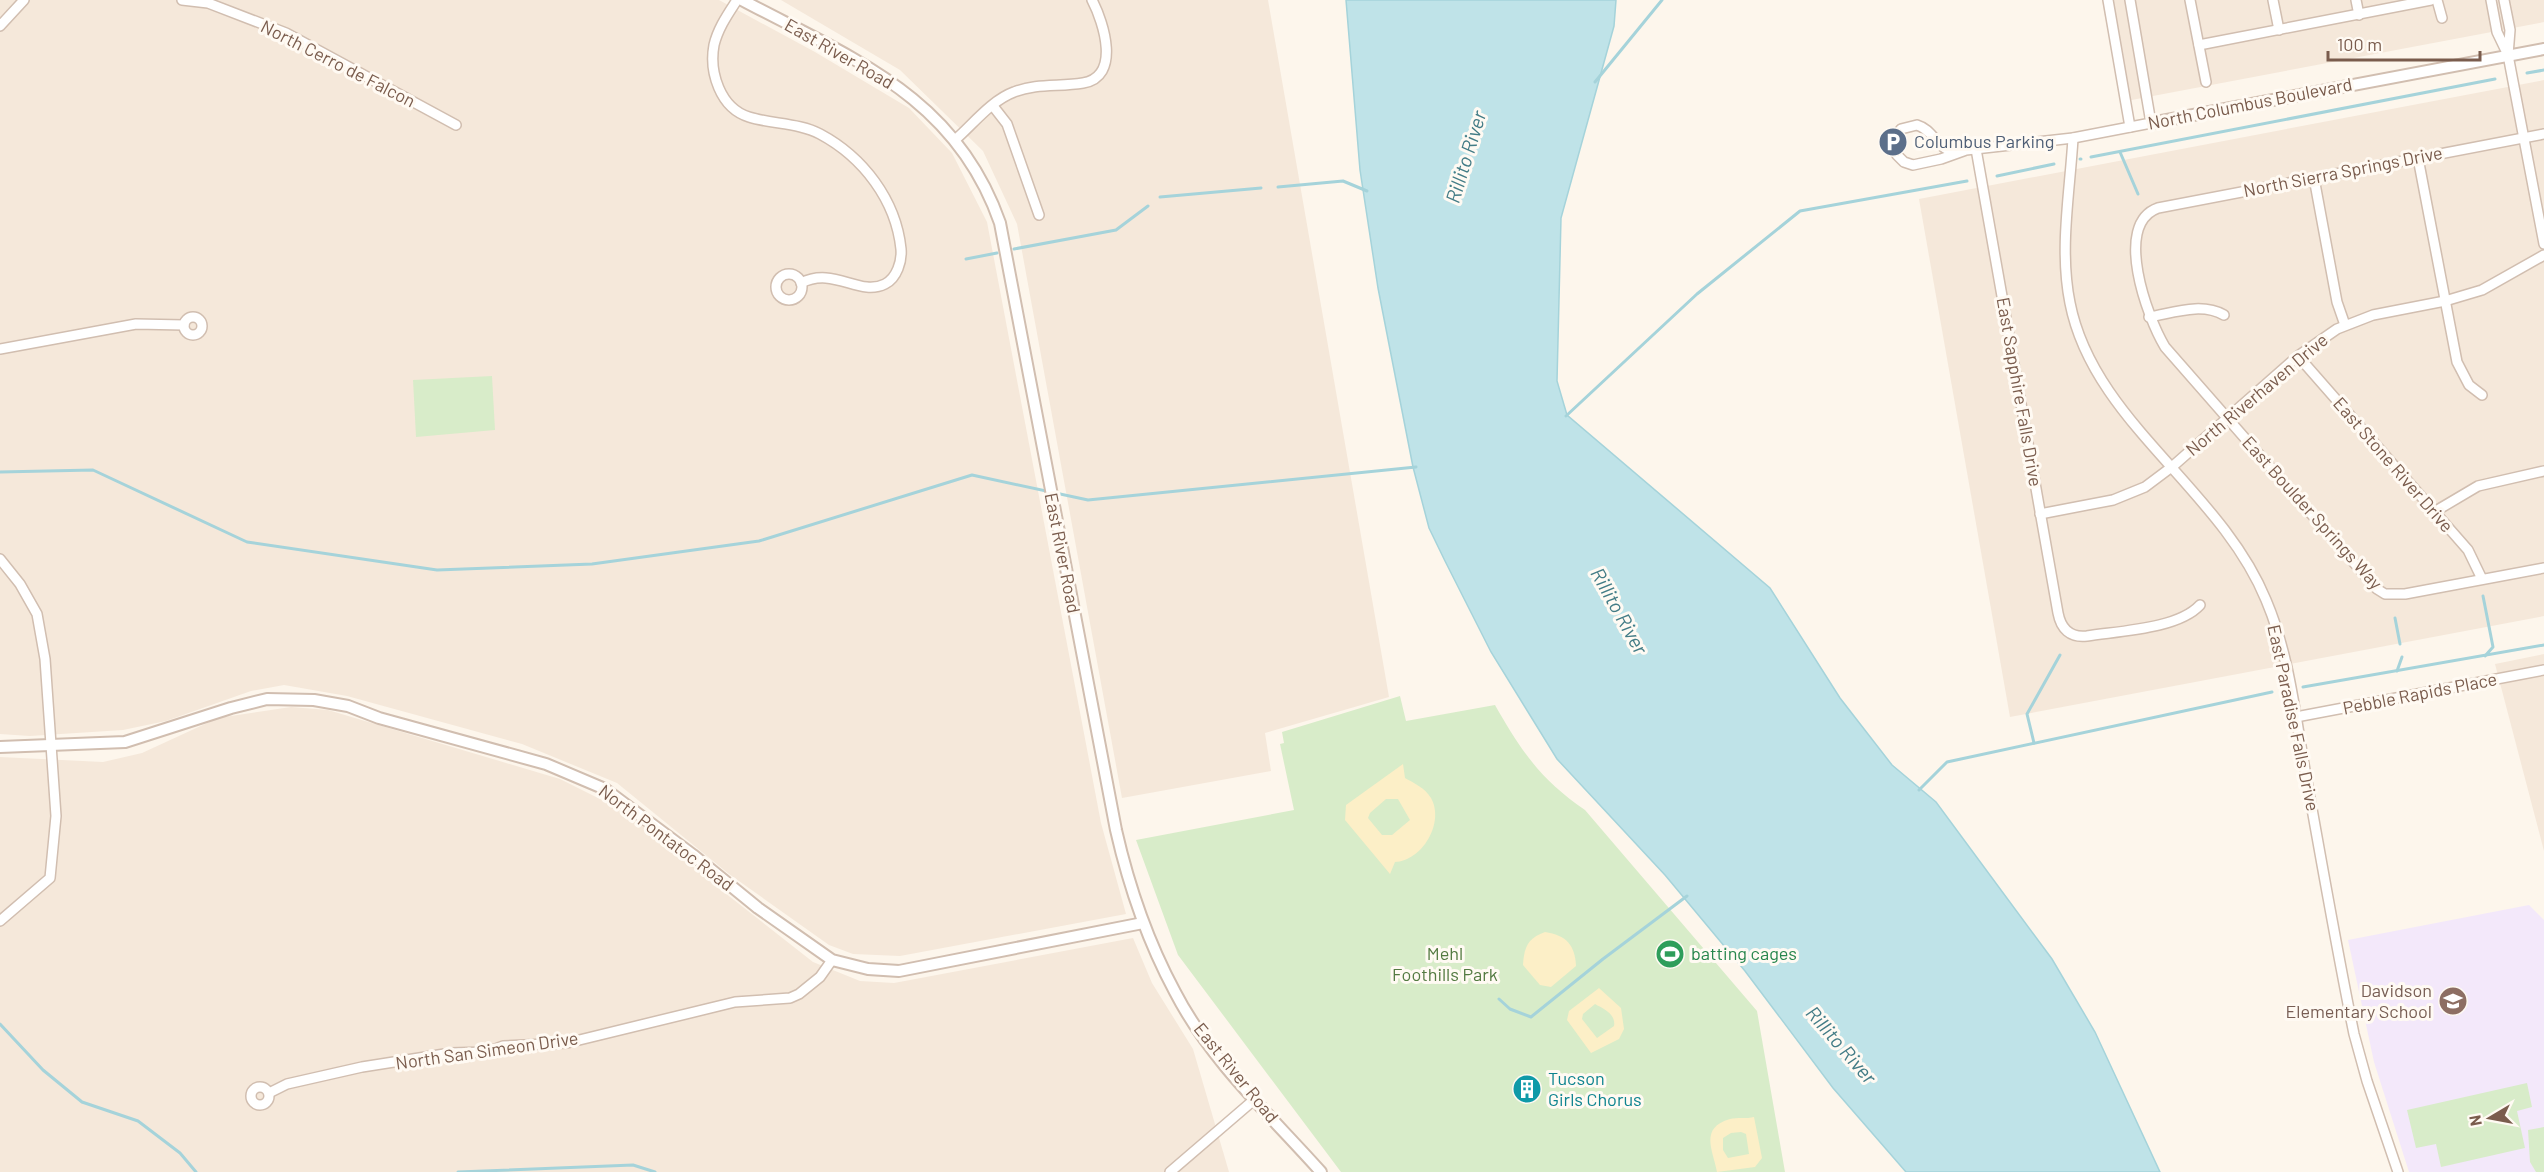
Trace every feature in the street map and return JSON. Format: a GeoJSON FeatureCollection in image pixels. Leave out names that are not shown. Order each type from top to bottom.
{"type":"FeatureCollection","features":[{"type":"Feature","properties":{"kind":"street"},"geometry":{"type":"LineString","coordinates":[[0,26],[24,0]]}},
{"type":"Feature","properties":{"kind":"street","name":"North Cerro de Falcon"},"geometry":{"type":"LineString","coordinates":[[182,0],[208,3],[286,33],[456,125]]}},
{"type":"Feature","properties":{"kind":"street"},"geometry":{"type":"LineString","coordinates":[[737,0],[719,29],[714,44],[713,61],[721,93],[730,105],[746,116],[819,133],[857,159],[882,192],[896,222],[902,256],[897,272],[886,284],[869,287],[823,276],[801,283]]}},
{"type":"Feature","properties":{"kind":"street","name":"East River Road"},"geometry":{"type":"LineString","coordinates":[[742,0],[884,78],[935,117],[956,139],[982,177],[1000,223],[1128,885],[1175,993],[1225,1065],[1321,1172]]}},
{"type":"Feature","properties":{"kind":"street"},"geometry":{"type":"LineString","coordinates":[[2108,0],[2130,127]]}},
{"type":"Feature","properties":{"kind":"street"},"geometry":{"type":"LineString","coordinates":[[2130,0],[2151,123]]}},
{"type":"Feature","properties":{"kind":"street"},"geometry":{"type":"LineString","coordinates":[[2190,0],[2206,82]]}},
{"type":"Feature","properties":{"kind":"street"},"geometry":{"type":"LineString","coordinates":[[2273,0],[2279,30]]}},
{"type":"Feature","properties":{"kind":"street"},"geometry":{"type":"LineString","coordinates":[[2356,0],[2359,15]]}},
{"type":"Feature","properties":{"kind":"street"},"geometry":{"type":"LineString","coordinates":[[2199,45],[2431,0]]}},
{"type":"Feature","properties":{"kind":"street"},"geometry":{"type":"LineString","coordinates":[[2437,0],[2442,18]]}},
{"type":"Feature","properties":{"kind":"street"},"geometry":{"type":"LineString","coordinates":[[2491,0],[2497,32],[2508,56],[2544,244]]}},
{"type":"Feature","properties":{"kind":"street"},"geometry":{"type":"LineString","coordinates":[[2504,0],[2510,30],[2508,56]]}},
{"type":"Feature","properties":{"kind":"street"},"geometry":{"type":"LineString","coordinates":[[956,139],[1011,93],[1033,86],[1084,83],[1097,78],[1106,62],[1107,42],[1095,1]]}},
{"type":"Feature","properties":{"kind":"street","name":"North Columbus Boulevard"},"geometry":{"type":"LineString","coordinates":[[1955,152],[1941,147],[1927,130],[1917,125],[1901,129],[1895,138],[1897,155],[1909,164],[1941,159],[1955,152],[2073,138],[2544,49]]}},
{"type":"Feature","properties":{"kind":"street"},"geometry":{"type":"LineString","coordinates":[[993,106],[1007,124],[1039,215]]}},
{"type":"Feature","properties":{"kind":"street","name":"North Sierra Springs Drive"},"geometry":{"type":"LineString","coordinates":[[2144,215],[2158,208],[2544,134]]}},
{"type":"Feature","properties":{"kind":"street","name":"East Paradise Falls Drive"},"geometry":{"type":"LineString","coordinates":[[2073,138],[2066,256],[2067,288],[2074,319],[2085,351],[2101,380],[2119,405],[2226,528],[2258,581],[2282,646],[2354,1034],[2367,1082],[2398,1172]]}},
{"type":"Feature","properties":{"kind":"street","name":"East Sapphire Falls Drive"},"geometry":{"type":"LineString","coordinates":[[1976,149],[2058,613],[2063,627],[2068,633],[2081,637],[2171,622],[2187,616],[2200,605]]}},
{"type":"Feature","properties":{"kind":"street"},"geometry":{"type":"LineString","coordinates":[[2418,158],[2460,370],[2469,386],[2482,395]]}},
{"type":"Feature","properties":{"kind":"street"},"geometry":{"type":"LineString","coordinates":[[2314,178],[2337,302],[2345,325]]}},
{"type":"Feature","properties":{"kind":"street","name":"East Boulder Springs Way"},"geometry":{"type":"LineString","coordinates":[[2144,215],[2138,232],[2140,291],[2149,317],[2171,355],[2370,582],[2385,594],[2405,594],[2482,579]]}},
{"type":"Feature","properties":{"kind":"street","name":"North Riverhaven Drive"},"geometry":{"type":"LineString","coordinates":[[2040,514],[2124,496],[2145,487],[2173,466],[2298,356],[2327,334],[2373,315],[2445,301],[2493,285],[2544,255]]}},
{"type":"Feature","properties":{"kind":"street"},"geometry":{"type":"LineString","coordinates":[[2149,317],[2198,308],[2212,309],[2224,315]]}},
{"type":"Feature","properties":{"kind":"street"},"geometry":{"type":"LineString","coordinates":[[0,349],[136,324],[184,325]]}},
{"type":"Feature","properties":{"kind":"street","name":"East Stone River Drive"},"geometry":{"type":"LineString","coordinates":[[2298,356],[2468,550],[2482,579]]}},
{"type":"Feature","properties":{"kind":"street"},"geometry":{"type":"LineString","coordinates":[[2434,512],[2478,486],[2544,471]]}},
{"type":"Feature","properties":{"kind":"street"},"geometry":{"type":"LineString","coordinates":[[0,559],[20,584],[38,614],[45,659],[56,816],[50,878],[0,921]]}},
{"type":"Feature","properties":{"kind":"street"},"geometry":{"type":"LineString","coordinates":[[2482,579],[2544,568]]}},
{"type":"Feature","properties":{"kind":"street","name":"Pebble Rapids Place"},"geometry":{"type":"LineString","coordinates":[[2296,717],[2544,670]]}},
{"type":"Feature","properties":{"kind":"street","name":"North Pontatoc Road"},"geometry":{"type":"LineString","coordinates":[[0,747],[52,747],[126,742],[231,708],[267,699],[315,700],[348,706],[379,718],[546,764],[605,789],[693,855],[758,908],[832,960],[868,969],[899,971],[1143,923]]}},
{"type":"Feature","properties":{"kind":"street","name":"North San Simeon Drive"},"geometry":{"type":"LineString","coordinates":[[269,1093],[287,1084],[362,1067],[451,1053],[487,1052],[512,1045],[567,1043],[735,1002],[790,998],[799,994],[820,977],[832,960]]}},
{"type":"Feature","properties":{"kind":"street"},"geometry":{"type":"LineString","coordinates":[[1170,1172],[1256,1099]]}},
{"type":"Feature","properties":{"kind":"shaded area"},"geometry":{"type":"Polygon","coordinates":[[[0,0],[719,0],[815,52],[909,108],[952,153],[987,222],[1101,823],[1126,914],[900,956],[853,954],[829,945],[729,874],[617,783],[522,744],[347,696],[284,685],[251,691],[166,721],[123,730],[30,736],[0,734],[0,0]]]}},
{"type":"Feature","properties":{"kind":"shaded area"},"geometry":{"type":"Polygon","coordinates":[[[781,0],[1268,0],[1389,697],[1265,733],[1271,771],[1122,798],[1017,224],[983,151],[900,70],[781,0]]]}},
{"type":"Feature","properties":{"kind":"shaded area"},"geometry":{"type":"Polygon","coordinates":[[[2102,0],[2544,0],[2544,22],[2121,102],[2102,0]]]}},
{"type":"Feature","properties":{"kind":"shaded area"},"geometry":{"type":"Polygon","coordinates":[[[2544,80],[2544,616],[2010,717],[1919,199],[2544,80]]]}},
{"type":"Feature","properties":{"kind":"shaded area"},"geometry":{"type":"Polygon","coordinates":[[[2544,654],[2544,851],[2495,664],[2544,654]]]}},
{"type":"Feature","properties":{"kind":"shaded area"},"geometry":{"type":"Polygon","coordinates":[[[291,707],[328,710],[560,779],[612,805],[653,832],[711,882],[813,962],[860,981],[894,983],[1133,938],[1152,983],[1193,1049],[1229,1172],[0,1172],[0,757],[103,762],[142,753],[218,718],[291,707]]]}},
{"type":"Feature","properties":{"kind":"shaded area","name":"Davidson Elementary School"},"geometry":{"type":"Polygon","coordinates":[[[2529,905],[2544,920],[2544,1172],[2409,1172],[2374,1062],[2348,940],[2529,905]]]}},
{"type":"Feature","properties":{"kind":"green space"},"geometry":{"type":"Polygon","coordinates":[[[492,376],[495,430],[416,437],[413,380],[492,376]]]}},
{"type":"Feature","properties":{"kind":"green space","name":"Mehl Foothills Park"},"geometry":{"type":"Polygon","coordinates":[[[1400,696],[1406,721],[1495,705],[1533,764],[1556,787],[1585,810],[1757,1011],[1785,1172],[1341,1172],[1178,955],[1136,840],[1294,810],[1280,744],[1284,743],[1282,732],[1400,696]]]}},
{"type":"Feature","properties":{"kind":"green space"},"geometry":{"type":"Polygon","coordinates":[[[2527,1083],[2532,1107],[2517,1111],[2525,1148],[2441,1167],[2436,1144],[2416,1148],[2407,1110],[2527,1083]]]}},
{"type":"Feature","properties":{"kind":"green space"},"geometry":{"type":"Polygon","coordinates":[[[2544,1127],[2544,1172],[2536,1172],[2530,1162],[2528,1130],[2544,1127]]]}},
{"type":"Feature","properties":{"kind":"sand"},"geometry":{"type":"Polygon","coordinates":[[[1403,764],[1405,778],[1423,789],[1431,798],[1435,808],[1433,829],[1422,848],[1405,860],[1395,862],[1390,874],[1345,820],[1346,805],[1403,764]],[[1386,799],[1370,813],[1368,818],[1382,835],[1392,835],[1410,820],[1398,799],[1386,799]]]}},
{"type":"Feature","properties":{"kind":"sand"},"geometry":{"type":"Polygon","coordinates":[[[1545,932],[1559,936],[1568,942],[1574,952],[1576,966],[1551,987],[1540,985],[1523,965],[1524,953],[1528,944],[1545,932]]]}},
{"type":"Feature","properties":{"kind":"sand"},"geometry":{"type":"Polygon","coordinates":[[[1599,988],[1621,1008],[1624,1029],[1619,1039],[1591,1053],[1567,1020],[1569,1011],[1599,988]],[[1595,1004],[1583,1014],[1582,1019],[1597,1038],[1614,1026],[1614,1022],[1611,1015],[1595,1004]]]}},
{"type":"Feature","properties":{"kind":"sand"},"geometry":{"type":"Polygon","coordinates":[[[1754,1117],[1762,1158],[1755,1167],[1717,1172],[1710,1141],[1714,1128],[1730,1119],[1754,1117]],[[1731,1133],[1723,1138],[1723,1150],[1728,1158],[1749,1154],[1746,1134],[1731,1133]]]}},
{"type":"Feature","properties":{"kind":"water","name":"Rillito River"},"geometry":{"type":"Polygon","coordinates":[[[1346,0],[1616,0],[1614,26],[1561,218],[1557,381],[1567,415],[1770,588],[1840,698],[1892,765],[1936,802],[2052,959],[2095,1032],[2160,1172],[1906,1172],[1833,1088],[1745,971],[1665,875],[1557,759],[1491,652],[1429,528],[1413,467],[1378,288],[1360,170],[1346,0]]]}},
{"type":"Feature","properties":{"kind":"waterway"},"geometry":{"type":"LineString","coordinates":[[1595,82],[1662,0]]}},
{"type":"Feature","properties":{"kind":"waterway"},"geometry":{"type":"LineString","coordinates":[[2527,73],[2544,70]]}},
{"type":"Feature","properties":{"kind":"waterway"},"geometry":{"type":"LineString","coordinates":[[2091,157],[2495,79]]}},
{"type":"Feature","properties":{"kind":"waterway"},"geometry":{"type":"LineString","coordinates":[[2120,152],[2138,194]]}},
{"type":"Feature","properties":{"kind":"waterway"},"geometry":{"type":"LineString","coordinates":[[1997,176],[2054,164]]}},
{"type":"Feature","properties":{"kind":"waterway"},"geometry":{"type":"LineString","coordinates":[[1278,187],[1343,181],[1367,191]]}},
{"type":"Feature","properties":{"kind":"waterway"},"geometry":{"type":"LineString","coordinates":[[1566,416],[1697,294],[1800,211],[1967,181]]}},
{"type":"Feature","properties":{"kind":"waterway"},"geometry":{"type":"LineString","coordinates":[[1160,197],[1261,188]]}},
{"type":"Feature","properties":{"kind":"waterway"},"geometry":{"type":"LineString","coordinates":[[1014,249],[1116,230],[1148,206]]}},
{"type":"Feature","properties":{"kind":"waterway"},"geometry":{"type":"LineString","coordinates":[[966,259],[997,253]]}},
{"type":"Feature","properties":{"kind":"waterway"},"geometry":{"type":"LineString","coordinates":[[0,472],[93,470],[247,542],[437,570],[592,564],[759,541],[972,475],[1088,500],[1416,467]]}},
{"type":"Feature","properties":{"kind":"waterway"},"geometry":{"type":"LineString","coordinates":[[2483,596],[2493,647],[2485,656]]}},
{"type":"Feature","properties":{"kind":"waterway"},"geometry":{"type":"LineString","coordinates":[[2395,618],[2400,644]]}},
{"type":"Feature","properties":{"kind":"waterway"},"geometry":{"type":"LineString","coordinates":[[2303,687],[2544,645]]}},
{"type":"Feature","properties":{"kind":"waterway"},"geometry":{"type":"LineString","coordinates":[[2034,743],[2027,714],[2060,655]]}},
{"type":"Feature","properties":{"kind":"waterway"},"geometry":{"type":"LineString","coordinates":[[2397,671],[2402,657]]}},
{"type":"Feature","properties":{"kind":"waterway"},"geometry":{"type":"LineString","coordinates":[[1919,790],[1947,762],[2272,692]]}},
{"type":"Feature","properties":{"kind":"waterway"},"geometry":{"type":"LineString","coordinates":[[1499,999],[1510,1009],[1531,1017],[1687,896]]}},
{"type":"Feature","properties":{"kind":"waterway"},"geometry":{"type":"LineString","coordinates":[[0,1024],[43,1070],[82,1102],[138,1121],[180,1153],[196,1172]]}},
{"type":"Feature","properties":{"kind":"waterway"},"geometry":{"type":"LineString","coordinates":[[458,1172],[633,1165],[655,1172]]}},
{"type":"Feature","properties":{"kind":"place","name":"Columbus Parking"},"geometry":{"type":"Point","coordinates":[1893,142]}},
{"type":"Feature","properties":{"kind":"place","name":"batting cages"},"geometry":{"type":"Point","coordinates":[1670,954]}},
{"type":"Feature","properties":{"kind":"place","name":"Davidson Elementary School"},"geometry":{"type":"Point","coordinates":[2453,1001]}},
{"type":"Feature","properties":{"kind":"place","name":"Tucson Girls Chorus"},"geometry":{"type":"Point","coordinates":[1527,1089]}}]}
